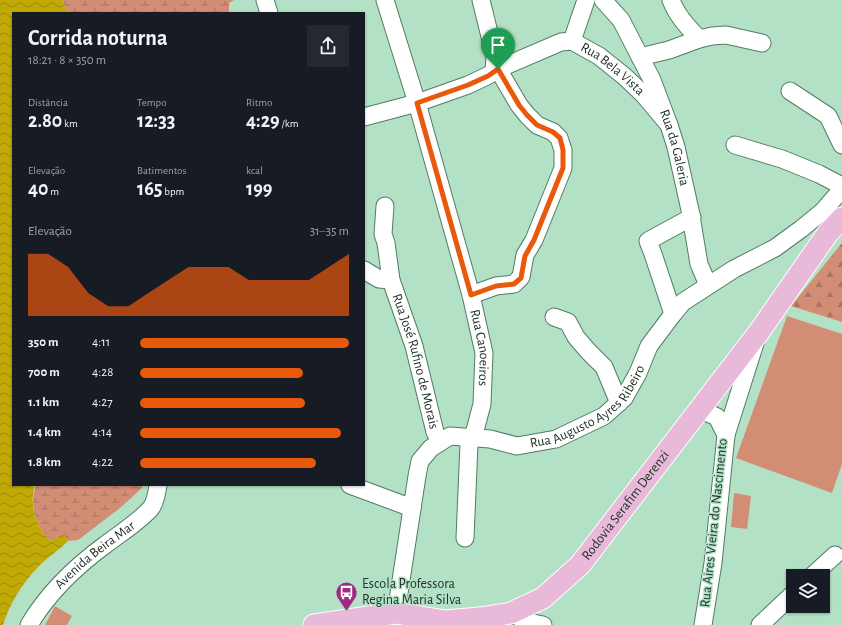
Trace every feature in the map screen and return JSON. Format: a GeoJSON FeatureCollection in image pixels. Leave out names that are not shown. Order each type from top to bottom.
{"type":"FeatureCollection","features":[{"type":"Feature","properties":{"kind":"main road","name":"Rodovia Serafim Derenzi"},"geometry":{"type":"LineString","coordinates":[[314,625],[353,622],[396,613],[445,621],[480,618],[511,613],[543,598],[580,565],[706,412],[736,383],[758,332],[828,233],[842,218]]}},
{"type":"Feature","properties":{"kind":"street"},"geometry":{"type":"LineString","coordinates":[[265,0],[269,12]]}},
{"type":"Feature","properties":{"kind":"street","name":"Rua Canoeiros"},"geometry":{"type":"LineString","coordinates":[[385,0],[417,103],[471,295],[484,354],[482,404],[473,438],[469,444],[465,538]]}},
{"type":"Feature","properties":{"kind":"street"},"geometry":{"type":"LineString","coordinates":[[471,295],[496,286],[514,284],[521,278],[525,256],[534,240],[563,168],[563,150],[560,138],[553,132],[537,125],[527,115],[496,70],[495,57],[481,0]]}},
{"type":"Feature","properties":{"kind":"street"},"geometry":{"type":"LineString","coordinates":[[572,41],[586,0]]}},
{"type":"Feature","properties":{"kind":"street","name":"Rua da Galeria"},"geometry":{"type":"LineString","coordinates":[[603,0],[621,20],[652,80],[669,125],[676,147],[692,217],[699,264],[708,285]]}},
{"type":"Feature","properties":{"kind":"street"},"geometry":{"type":"LineString","coordinates":[[671,0],[674,10],[699,39]]}},
{"type":"Feature","properties":{"kind":"street"},"geometry":{"type":"LineString","coordinates":[[630,82],[643,62],[669,50],[699,39],[726,35],[762,43]]}},
{"type":"Feature","properties":{"kind":"street","name":"Rua Bela Vista"},"geometry":{"type":"LineString","coordinates":[[365,117],[417,103],[468,85],[488,76],[496,70],[561,42],[572,41],[599,56],[630,82],[669,125]]}},
{"type":"Feature","properties":{"kind":"street"},"geometry":{"type":"LineString","coordinates":[[790,91],[828,116],[842,145]]}},
{"type":"Feature","properties":{"kind":"street"},"geometry":{"type":"LineString","coordinates":[[735,145],[782,159],[819,174],[842,186]]}},
{"type":"Feature","properties":{"kind":"street","name":"Rua Augusto Ayres Ribeiro"},"geometry":{"type":"LineString","coordinates":[[396,613],[420,461],[431,448],[450,436],[490,439],[517,446],[556,439],[604,416],[624,398],[638,373],[649,346],[672,314],[683,302],[734,269],[775,248],[823,211],[842,190]]}},
{"type":"Feature","properties":{"kind":"street","name":"Rua José Rufino de Morais"},"geometry":{"type":"LineString","coordinates":[[384,206],[383,234],[386,244],[391,280],[414,346],[435,432],[440,442]]}},
{"type":"Feature","properties":{"kind":"street"},"geometry":{"type":"LineString","coordinates":[[672,314],[648,241],[692,217]]}},
{"type":"Feature","properties":{"kind":"street","name":"Rua José Rufino de Morais"},"geometry":{"type":"LineString","coordinates":[[365,271],[380,279],[391,280]]}},
{"type":"Feature","properties":{"kind":"street"},"geometry":{"type":"LineString","coordinates":[[554,317],[568,322],[576,337],[604,367],[619,403]]}},
{"type":"Feature","properties":{"kind":"street"},"geometry":{"type":"LineString","coordinates":[[706,412],[736,383]]}},
{"type":"Feature","properties":{"kind":"street"},"geometry":{"type":"LineString","coordinates":[[726,435],[736,383]]}},
{"type":"Feature","properties":{"kind":"street","name":"Rua Aires Vieira do Nascimento"},"geometry":{"type":"LineString","coordinates":[[702,625],[713,564],[726,435],[717,417],[706,412]]}},
{"type":"Feature","properties":{"kind":"street","name":"Avenida Beira Mar"},"geometry":{"type":"LineString","coordinates":[[29,625],[39,608],[58,586],[90,556],[136,522],[151,508],[158,486]]}},
{"type":"Feature","properties":{"kind":"street"},"geometry":{"type":"LineString","coordinates":[[353,486],[412,508]]}},
{"type":"Feature","properties":{"kind":"street"},"geometry":{"type":"LineString","coordinates":[[820,569],[835,555]]}},
{"type":"Feature","properties":{"kind":"street"},"geometry":{"type":"LineString","coordinates":[[760,625],[786,601]]}},
{"type":"Feature","properties":{"kind":"street"},"geometry":{"type":"LineString","coordinates":[[511,613],[528,622],[542,625]]}},
{"type":"Feature","properties":{"kind":"green space"},"geometry":{"type":"Polygon","coordinates":[[[62,0],[234,0],[229,3],[229,12],[68,12],[62,0]]]}},
{"type":"Feature","properties":{"kind":"green space"},"geometry":{"type":"Polygon","coordinates":[[[842,243],[842,322],[791,306],[842,243]]]}},
{"type":"Feature","properties":{"kind":"green space"},"geometry":{"type":"Polygon","coordinates":[[[787,316],[842,334],[842,464],[832,493],[736,458],[787,316]]]}},
{"type":"Feature","properties":{"kind":"green space"},"geometry":{"type":"Polygon","coordinates":[[[36,486],[142,486],[142,488],[120,508],[78,540],[68,541],[64,535],[51,541],[45,535],[37,522],[33,508],[36,486]]]}},
{"type":"Feature","properties":{"kind":"green space"},"geometry":{"type":"Polygon","coordinates":[[[734,493],[751,496],[747,529],[731,527],[734,493]]]}},
{"type":"Feature","properties":{"kind":"green space"},"geometry":{"type":"Polygon","coordinates":[[[55,606],[72,616],[67,625],[45,625],[55,606]]]}},
{"type":"Feature","properties":{"kind":"water"},"geometry":{"type":"Polygon","coordinates":[[[0,0],[62,0],[68,12],[12,12],[12,486],[35,486],[33,508],[37,522],[41,529],[51,541],[64,534],[68,541],[33,572],[13,601],[3,625],[0,625],[0,0]]]}},
{"type":"Feature","properties":{"kind":"place","name":"Escola Professora Regina Maria Silva"},"geometry":{"type":"Point","coordinates":[346,612]}},
{"type":"Feature","properties":{"kind":"route"},"geometry":{"type":"LineString","coordinates":[[498,69],[519,105],[527,115],[537,125],[553,132],[560,138],[563,150],[563,168],[534,240],[525,256],[521,278],[514,284],[496,286],[471,295],[417,103],[468,85],[488,76],[498,69]]}}]}
